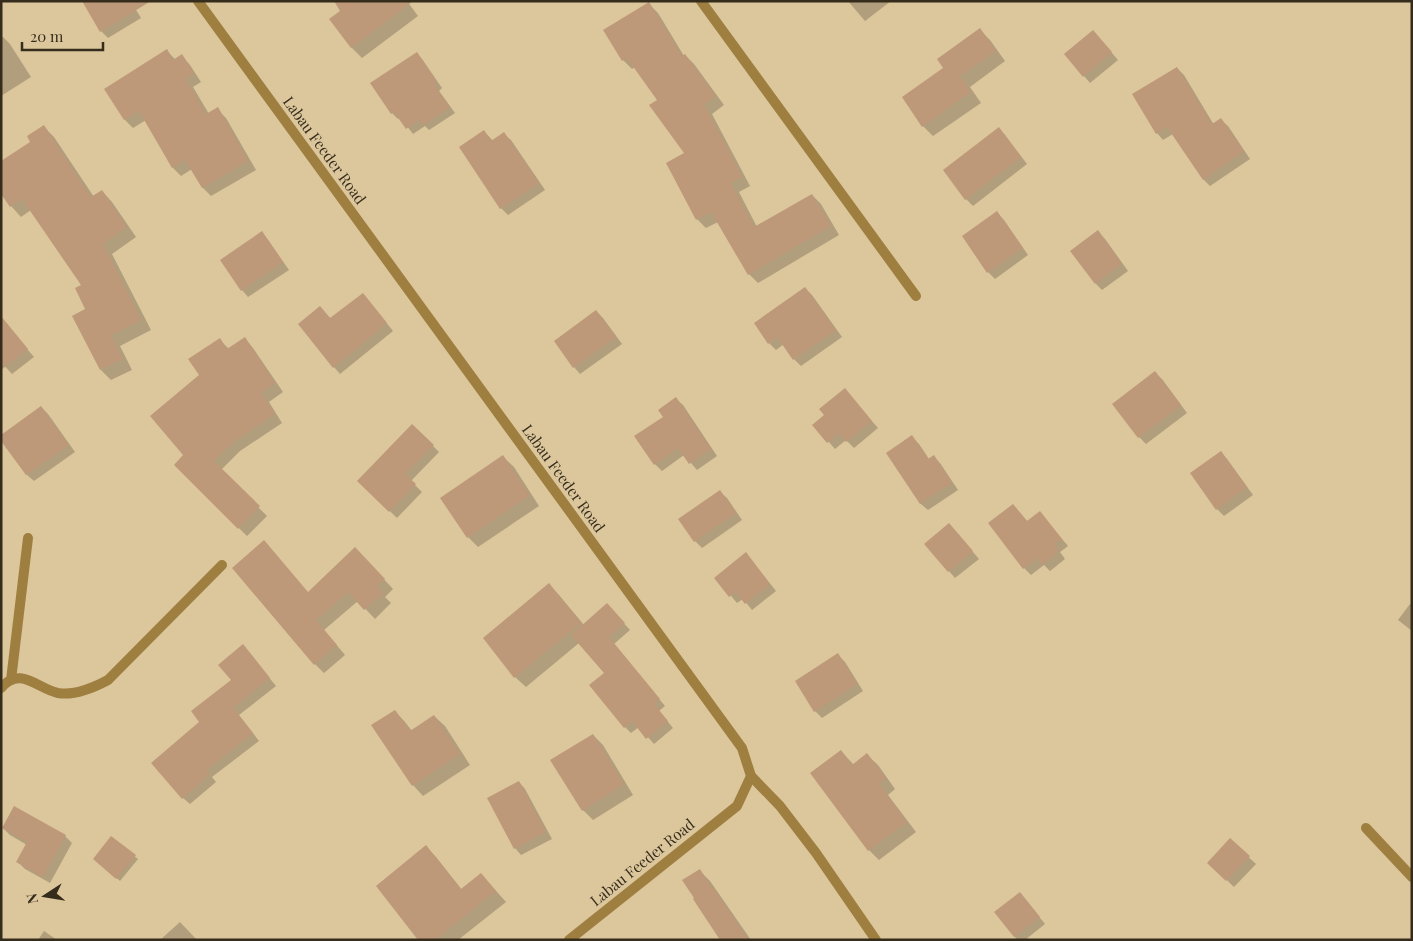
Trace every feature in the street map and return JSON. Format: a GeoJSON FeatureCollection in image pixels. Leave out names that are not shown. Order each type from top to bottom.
{"type":"FeatureCollection","features":[{"type":"Feature","properties":{"kind":"street","name":"Labau Feeder Road"},"geometry":{"type":"LineString","coordinates":[[198,1],[742,748],[751,776],[737,806],[569,940]]}},
{"type":"Feature","properties":{"kind":"street"},"geometry":{"type":"LineString","coordinates":[[701,1],[916,296]]}},
{"type":"Feature","properties":{"kind":"street"},"geometry":{"type":"LineString","coordinates":[[11,680],[28,538]]}},
{"type":"Feature","properties":{"kind":"street"},"geometry":{"type":"LineString","coordinates":[[1,688],[11,680],[23,678],[58,693],[81,692],[108,680],[222,565]]}},
{"type":"Feature","properties":{"kind":"street"},"geometry":{"type":"LineString","coordinates":[[751,776],[786,814],[816,853],[876,940]]}},
{"type":"Feature","properties":{"kind":"street"},"geometry":{"type":"LineString","coordinates":[[1366,828],[1412,877]]}},
{"type":"Feature","properties":{"kind":"building"},"geometry":{"type":"Polygon","coordinates":[[[82,1],[151,1],[100,32],[82,1]]]}},
{"type":"Feature","properties":{"kind":"building"},"geometry":{"type":"Polygon","coordinates":[[[334,1],[413,1],[351,48],[329,19],[340,11],[334,1]]]}},
{"type":"Feature","properties":{"kind":"building"},"geometry":{"type":"Polygon","coordinates":[[[649,2],[682,56],[685,54],[716,96],[704,104],[742,177],[731,183],[754,227],[812,194],[831,226],[748,275],[711,212],[696,220],[666,163],[684,153],[649,105],[657,100],[627,58],[622,61],[603,30],[649,2]]]}},
{"type":"Feature","properties":{"kind":"building"},"geometry":{"type":"Polygon","coordinates":[[[980,28],[996,51],[960,76],[971,92],[922,127],[902,97],[943,68],[937,59],[980,28]]]}},
{"type":"Feature","properties":{"kind":"building"},"geometry":{"type":"Polygon","coordinates":[[[1093,30],[1112,52],[1083,77],[1064,54],[1093,30]]]}},
{"type":"Feature","properties":{"kind":"building"},"geometry":{"type":"Polygon","coordinates":[[[167,49],[173,60],[182,54],[194,73],[185,78],[206,114],[218,107],[248,161],[202,188],[185,160],[172,168],[139,111],[124,120],[104,89],[167,49]]]}},
{"type":"Feature","properties":{"kind":"building"},"geometry":{"type":"Polygon","coordinates":[[[417,52],[437,82],[434,84],[450,107],[423,125],[419,120],[406,129],[394,112],[391,114],[370,83],[417,52]]]}},
{"type":"Feature","properties":{"kind":"building"},"geometry":{"type":"Polygon","coordinates":[[[1177,67],[1212,124],[1221,118],[1244,151],[1203,180],[1167,127],[1156,134],[1132,94],[1177,67]]]}},
{"type":"Feature","properties":{"kind":"building"},"geometry":{"type":"Polygon","coordinates":[[[44,125],[91,197],[102,190],[127,227],[103,244],[141,320],[111,335],[123,359],[100,370],[72,316],[85,309],[75,288],[81,285],[22,199],[10,207],[1,194],[1,161],[30,142],[27,136],[44,125]]]}},
{"type":"Feature","properties":{"kind":"building"},"geometry":{"type":"Polygon","coordinates":[[[999,127],[1021,157],[965,200],[943,170],[999,127]]]}},
{"type":"Feature","properties":{"kind":"building"},"geometry":{"type":"Polygon","coordinates":[[[484,130],[491,141],[504,132],[539,183],[500,209],[459,147],[484,130]]]}},
{"type":"Feature","properties":{"kind":"building"},"geometry":{"type":"Polygon","coordinates":[[[997,211],[1023,248],[987,273],[962,236],[997,211]]]}},
{"type":"Feature","properties":{"kind":"building"},"geometry":{"type":"Polygon","coordinates":[[[1098,230],[1122,264],[1095,284],[1070,251],[1098,230]]]}},
{"type":"Feature","properties":{"kind":"building"},"geometry":{"type":"Polygon","coordinates":[[[262,231],[283,262],[241,291],[220,260],[262,231]]]}},
{"type":"Feature","properties":{"kind":"building"},"geometry":{"type":"Polygon","coordinates":[[[805,287],[836,330],[793,360],[777,337],[768,344],[754,323],[805,287]]]}},
{"type":"Feature","properties":{"kind":"building"},"geometry":{"type":"Polygon","coordinates":[[[363,293],[387,323],[333,368],[298,324],[320,306],[330,318],[363,293]]]}},
{"type":"Feature","properties":{"kind":"building"},"geometry":{"type":"Polygon","coordinates":[[[596,310],[616,337],[573,368],[554,341],[596,310]]]}},
{"type":"Feature","properties":{"kind":"building"},"geometry":{"type":"Polygon","coordinates":[[[1,316],[28,349],[1,370],[1,316]]]}},
{"type":"Feature","properties":{"kind":"building"},"geometry":{"type":"Polygon","coordinates":[[[245,337],[275,383],[261,393],[275,414],[232,443],[214,461],[260,506],[238,529],[174,465],[183,455],[150,416],[199,375],[188,359],[220,338],[227,349],[245,337]]]}},
{"type":"Feature","properties":{"kind":"building"},"geometry":{"type":"Polygon","coordinates":[[[1155,371],[1181,405],[1138,438],[1112,404],[1155,371]]]}},
{"type":"Feature","properties":{"kind":"building"},"geometry":{"type":"Polygon","coordinates":[[[845,388],[872,421],[846,442],[839,433],[827,443],[812,425],[824,415],[819,409],[845,388]]]}},
{"type":"Feature","properties":{"kind":"building"},"geometry":{"type":"Polygon","coordinates":[[[676,397],[711,449],[689,464],[678,448],[654,465],[634,436],[663,417],[658,410],[676,397]]]}},
{"type":"Feature","properties":{"kind":"building"},"geometry":{"type":"Polygon","coordinates":[[[41,406],[69,445],[26,475],[1,441],[1,435],[41,406]]]}},
{"type":"Feature","properties":{"kind":"building"},"geometry":{"type":"Polygon","coordinates":[[[412,424],[434,445],[405,474],[416,484],[389,512],[357,481],[412,424]]]}},
{"type":"Feature","properties":{"kind":"building"},"geometry":{"type":"Polygon","coordinates":[[[912,435],[928,459],[934,455],[952,483],[920,504],[886,453],[912,435]]]}},
{"type":"Feature","properties":{"kind":"building"},"geometry":{"type":"Polygon","coordinates":[[[1221,451],[1247,487],[1216,510],[1190,473],[1221,451]]]}},
{"type":"Feature","properties":{"kind":"building"},"geometry":{"type":"Polygon","coordinates":[[[503,455],[530,495],[467,538],[440,498],[503,455]]]}},
{"type":"Feature","properties":{"kind":"building"},"geometry":{"type":"Polygon","coordinates":[[[720,490],[736,513],[694,542],[678,519],[720,490]]]}},
{"type":"Feature","properties":{"kind":"building"},"geometry":{"type":"Polygon","coordinates":[[[1013,504],[1027,521],[1040,511],[1062,539],[1054,544],[1059,551],[1042,565],[1037,558],[1023,569],[988,523],[1013,504]]]}},
{"type":"Feature","properties":{"kind":"building"},"geometry":{"type":"Polygon","coordinates":[[[949,523],[973,551],[948,572],[924,544],[949,523]]]}},
{"type":"Feature","properties":{"kind":"building"},"geometry":{"type":"Polygon","coordinates":[[[264,540],[308,592],[355,547],[385,579],[377,586],[383,593],[364,610],[348,592],[316,620],[337,645],[314,665],[232,568],[264,540]]]}},
{"type":"Feature","properties":{"kind":"building"},"geometry":{"type":"Polygon","coordinates":[[[746,552],[770,584],[745,604],[736,592],[729,597],[714,578],[746,552]]]}},
{"type":"Feature","properties":{"kind":"building"},"geometry":{"type":"Polygon","coordinates":[[[549,583],[581,623],[514,678],[483,638],[549,583]]]}},
{"type":"Feature","properties":{"kind":"building"},"geometry":{"type":"Polygon","coordinates":[[[607,603],[625,623],[609,637],[660,699],[654,704],[668,721],[646,739],[632,721],[624,728],[589,685],[604,673],[571,635],[607,603]]]}},
{"type":"Feature","properties":{"kind":"building"},"geometry":{"type":"Polygon","coordinates":[[[243,644],[270,678],[233,708],[253,733],[206,770],[210,774],[182,799],[151,763],[199,722],[191,711],[231,680],[218,665],[243,644]]]}},
{"type":"Feature","properties":{"kind":"building"},"geometry":{"type":"Polygon","coordinates":[[[838,653],[857,684],[814,712],[795,681],[838,653]]]}},
{"type":"Feature","properties":{"kind":"building"},"geometry":{"type":"Polygon","coordinates":[[[395,710],[410,731],[434,715],[460,754],[412,786],[371,725],[395,710]]]}},
{"type":"Feature","properties":{"kind":"building"},"geometry":{"type":"Polygon","coordinates":[[[593,734],[624,784],[582,811],[550,760],[593,734]]]}},
{"type":"Feature","properties":{"kind":"building"},"geometry":{"type":"Polygon","coordinates":[[[841,750],[852,765],[867,753],[886,778],[879,784],[907,822],[868,851],[810,773],[841,750]]]}},
{"type":"Feature","properties":{"kind":"building"},"geometry":{"type":"Polygon","coordinates":[[[519,781],[546,832],[514,849],[487,798],[519,781]]]}},
{"type":"Feature","properties":{"kind":"building"},"geometry":{"type":"Polygon","coordinates":[[[14,806],[66,835],[43,877],[16,862],[27,842],[2,828],[14,806]]]}},
{"type":"Feature","properties":{"kind":"building"},"geometry":{"type":"Polygon","coordinates":[[[111,836],[136,855],[116,879],[93,859],[111,836]]]}},
{"type":"Feature","properties":{"kind":"building"},"geometry":{"type":"Polygon","coordinates":[[[1230,838],[1250,856],[1226,881],[1207,863],[1230,838]]]}},
{"type":"Feature","properties":{"kind":"building"},"geometry":{"type":"Polygon","coordinates":[[[426,845],[461,889],[481,873],[496,891],[435,940],[418,940],[376,886],[426,845]]]}},
{"type":"Feature","properties":{"kind":"building"},"geometry":{"type":"Polygon","coordinates":[[[700,869],[749,940],[720,940],[682,880],[700,869]]]}},
{"type":"Feature","properties":{"kind":"building"},"geometry":{"type":"Polygon","coordinates":[[[1020,892],[1040,917],[1014,937],[994,912],[1020,892]]]}}]}
